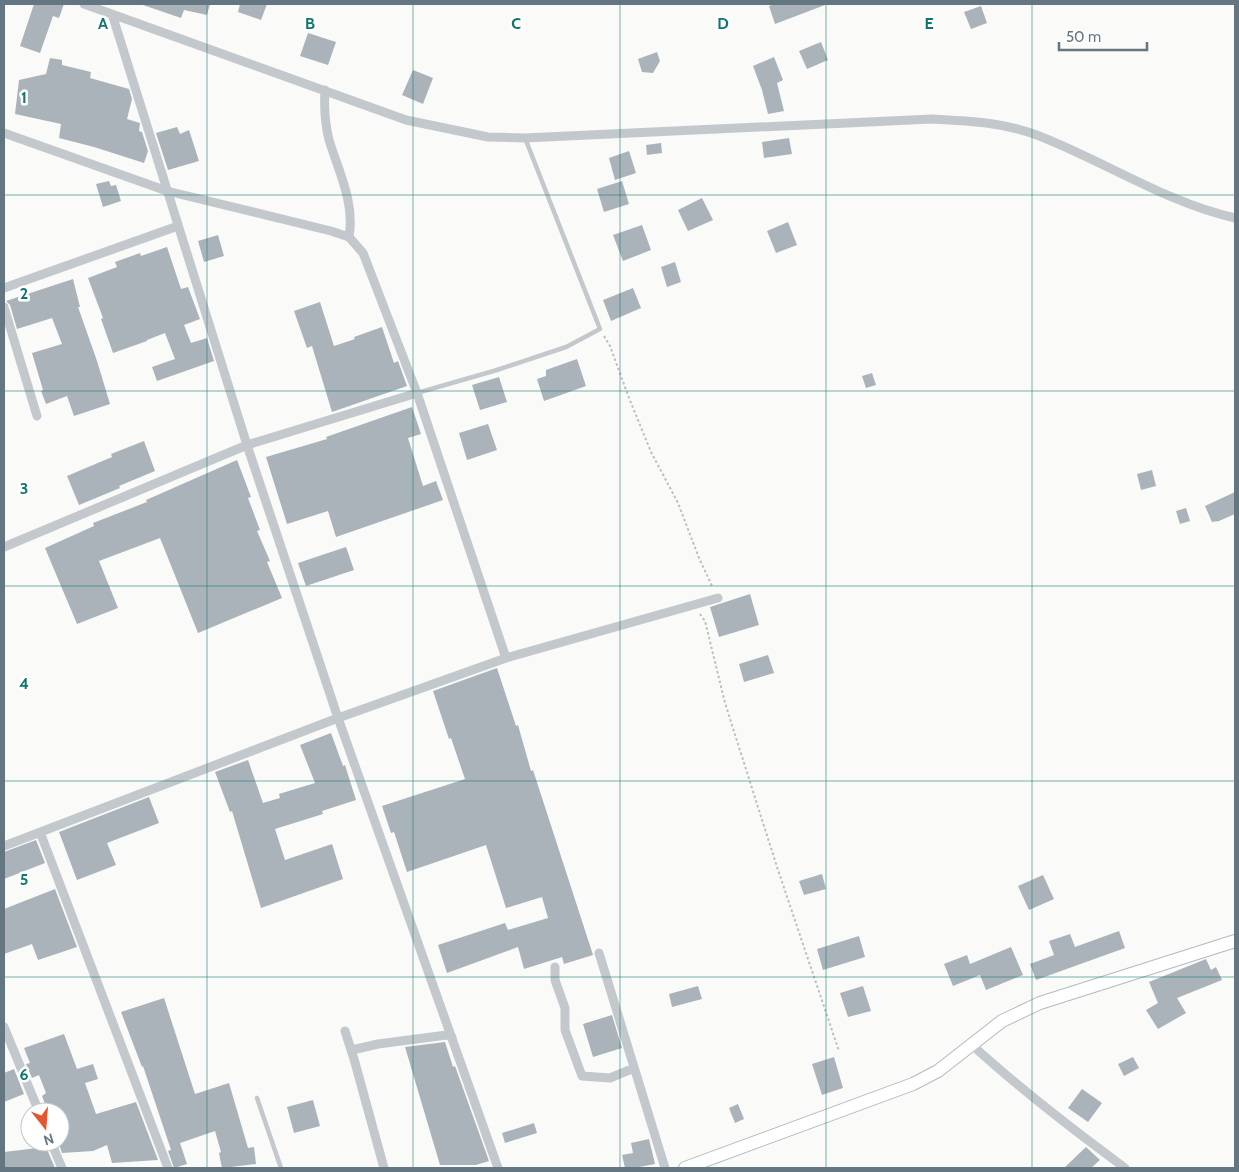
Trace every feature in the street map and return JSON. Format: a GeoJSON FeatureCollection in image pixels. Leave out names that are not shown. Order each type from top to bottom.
{"type":"FeatureCollection","features":[{"type":"Feature","properties":{"kind":"street"},"geometry":{"type":"LineString","coordinates":[[84,4],[406,120],[488,137],[524,138],[932,119],[981,122],[1032,134],[1197,207],[1235,218]]}},
{"type":"Feature","properties":{"kind":"street"},"geometry":{"type":"LineString","coordinates":[[112,14],[247,445],[338,718],[498,1168]]}},
{"type":"Feature","properties":{"kind":"street"},"geometry":{"type":"LineString","coordinates":[[325,90],[324,108],[329,138],[347,191],[351,224],[349,237]]}},
{"type":"Feature","properties":{"kind":"street"},"geometry":{"type":"LineString","coordinates":[[4,133],[166,191],[349,237],[362,253],[417,393],[506,658]]}},
{"type":"Feature","properties":{"kind":"street"},"geometry":{"type":"LineString","coordinates":[[4,288],[178,226]]}},
{"type":"Feature","properties":{"kind":"street"},"geometry":{"type":"LineString","coordinates":[[4,307],[37,416]]}},
{"type":"Feature","properties":{"kind":"street"},"geometry":{"type":"LineString","coordinates":[[4,548],[247,445],[417,393]]}},
{"type":"Feature","properties":{"kind":"street"},"geometry":{"type":"LineString","coordinates":[[4,846],[338,718],[506,658],[718,598]]}},
{"type":"Feature","properties":{"kind":"street"},"geometry":{"type":"LineString","coordinates":[[40,832],[168,1168]]}},
{"type":"Feature","properties":{"kind":"street"},"geometry":{"type":"LineString","coordinates":[[685,1168],[913,1084],[938,1071],[1002,1021],[1033,1006],[1235,941]]}},
{"type":"Feature","properties":{"kind":"street"},"geometry":{"type":"LineString","coordinates":[[598,953],[665,1168]]}},
{"type":"Feature","properties":{"kind":"street"},"geometry":{"type":"LineString","coordinates":[[555,967],[556,980],[565,1008],[565,1030],[582,1076],[610,1078],[634,1068]]}},
{"type":"Feature","properties":{"kind":"street"},"geometry":{"type":"LineString","coordinates":[[4,1027],[35,1102]]}},
{"type":"Feature","properties":{"kind":"street"},"geometry":{"type":"LineString","coordinates":[[345,1031],[352,1050],[384,1168]]}},
{"type":"Feature","properties":{"kind":"street"},"geometry":{"type":"LineString","coordinates":[[352,1050],[378,1044],[447,1035],[452,1037]]}},
{"type":"Feature","properties":{"kind":"street"},"geometry":{"type":"LineString","coordinates":[[971,1044],[1019,1087],[1071,1129],[1125,1168]]}},
{"type":"Feature","properties":{"kind":"street"},"geometry":{"type":"LineString","coordinates":[[55,1152],[62,1168]]}},
{"type":"Feature","properties":{"kind":"lane"},"geometry":{"type":"LineString","coordinates":[[417,393],[497,370],[566,347],[600,329],[524,138]]}},
{"type":"Feature","properties":{"kind":"lane"},"geometry":{"type":"LineString","coordinates":[[257,1098],[281,1168]]}},
{"type":"Feature","properties":{"kind":"path"},"geometry":{"type":"LineString","coordinates":[[600,329],[610,346],[652,452],[678,503],[699,558],[718,598]]}},
{"type":"Feature","properties":{"kind":"path"},"geometry":{"type":"LineString","coordinates":[[687,607],[698,611],[706,621],[731,721],[777,867],[839,1051]]}},
{"type":"Feature","properties":{"kind":"building"},"geometry":{"type":"Polygon","coordinates":[[[34,4],[64,4],[59,18],[53,16],[40,53],[20,46],[34,4]]]}},
{"type":"Feature","properties":{"kind":"building"},"geometry":{"type":"Polygon","coordinates":[[[143,4],[210,4],[207,15],[184,10],[181,18],[143,4]]]}},
{"type":"Feature","properties":{"kind":"building"},"geometry":{"type":"Polygon","coordinates":[[[240,4],[267,4],[261,20],[238,12],[240,4]]]}},
{"type":"Feature","properties":{"kind":"building"},"geometry":{"type":"Polygon","coordinates":[[[775,4],[825,5],[775,24],[769,6],[775,4]]]}},
{"type":"Feature","properties":{"kind":"building"},"geometry":{"type":"Polygon","coordinates":[[[981,6],[987,23],[971,29],[964,12],[981,6]]]}},
{"type":"Feature","properties":{"kind":"building"},"geometry":{"type":"Polygon","coordinates":[[[308,33],[336,42],[328,65],[300,56],[308,33]]]}},
{"type":"Feature","properties":{"kind":"building"},"geometry":{"type":"Polygon","coordinates":[[[821,42],[828,60],[807,69],[799,51],[821,42]]]}},
{"type":"Feature","properties":{"kind":"building"},"geometry":{"type":"Polygon","coordinates":[[[657,52],[660,61],[653,73],[642,72],[638,59],[657,52]]]}},
{"type":"Feature","properties":{"kind":"building"},"geometry":{"type":"Polygon","coordinates":[[[774,57],[783,80],[777,83],[784,111],[768,114],[753,66],[774,57]]]}},
{"type":"Feature","properties":{"kind":"building"},"geometry":{"type":"Polygon","coordinates":[[[50,58],[62,60],[62,65],[91,72],[90,78],[129,89],[132,99],[127,119],[140,123],[139,131],[142,132],[148,151],[144,163],[59,138],[61,124],[15,114],[19,80],[46,74],[50,58]]]}},
{"type":"Feature","properties":{"kind":"building"},"geometry":{"type":"Polygon","coordinates":[[[413,70],[433,78],[423,104],[402,95],[413,70]]]}},
{"type":"Feature","properties":{"kind":"building"},"geometry":{"type":"Polygon","coordinates":[[[177,127],[180,134],[189,130],[199,161],[168,170],[156,133],[177,127]]]}},
{"type":"Feature","properties":{"kind":"building"},"geometry":{"type":"Polygon","coordinates":[[[789,138],[792,154],[764,158],[762,142],[789,138]]]}},
{"type":"Feature","properties":{"kind":"building"},"geometry":{"type":"Polygon","coordinates":[[[661,143],[662,153],[647,155],[646,145],[661,143]]]}},
{"type":"Feature","properties":{"kind":"building"},"geometry":{"type":"Polygon","coordinates":[[[629,151],[636,173],[615,180],[609,158],[629,151]]]}},
{"type":"Feature","properties":{"kind":"building"},"geometry":{"type":"Polygon","coordinates":[[[109,181],[111,186],[116,185],[121,201],[103,207],[96,184],[109,181]]]}},
{"type":"Feature","properties":{"kind":"building"},"geometry":{"type":"Polygon","coordinates":[[[622,181],[629,204],[604,212],[597,189],[622,181]]]}},
{"type":"Feature","properties":{"kind":"building"},"geometry":{"type":"Polygon","coordinates":[[[702,198],[713,220],[688,231],[678,210],[702,198]]]}},
{"type":"Feature","properties":{"kind":"building"},"geometry":{"type":"Polygon","coordinates":[[[788,222],[797,245],[776,253],[767,231],[788,222]]]}},
{"type":"Feature","properties":{"kind":"building"},"geometry":{"type":"Polygon","coordinates":[[[642,225],[651,250],[623,261],[613,235],[642,225]]]}},
{"type":"Feature","properties":{"kind":"building"},"geometry":{"type":"Polygon","coordinates":[[[218,235],[224,256],[204,262],[198,241],[218,235]]]}},
{"type":"Feature","properties":{"kind":"building"},"geometry":{"type":"Polygon","coordinates":[[[167,247],[181,289],[188,287],[200,319],[184,325],[191,343],[207,338],[214,361],[157,381],[152,367],[175,359],[165,333],[113,353],[101,319],[103,318],[88,278],[117,267],[115,262],[140,253],[141,256],[167,247]]]}},
{"type":"Feature","properties":{"kind":"building"},"geometry":{"type":"Polygon","coordinates":[[[675,262],[681,282],[667,287],[661,267],[675,262]]]}},
{"type":"Feature","properties":{"kind":"building"},"geometry":{"type":"Polygon","coordinates":[[[73,279],[80,307],[78,307],[110,404],[74,416],[67,396],[46,404],[32,353],[62,344],[52,318],[17,329],[10,305],[6,301],[73,279]]]}},
{"type":"Feature","properties":{"kind":"building"},"geometry":{"type":"Polygon","coordinates":[[[633,288],[641,308],[611,321],[603,300],[633,288]]]}},
{"type":"Feature","properties":{"kind":"building"},"geometry":{"type":"Polygon","coordinates":[[[320,302],[334,346],[382,327],[394,363],[398,361],[407,386],[332,412],[312,346],[307,348],[294,311],[320,302]]]}},
{"type":"Feature","properties":{"kind":"building"},"geometry":{"type":"Polygon","coordinates":[[[577,359],[586,386],[544,401],[537,379],[546,376],[546,370],[577,359]]]}},
{"type":"Feature","properties":{"kind":"building"},"geometry":{"type":"Polygon","coordinates":[[[872,373],[876,385],[866,388],[862,376],[872,373]]]}},
{"type":"Feature","properties":{"kind":"building"},"geometry":{"type":"Polygon","coordinates":[[[499,377],[507,402],[480,410],[472,385],[499,377]]]}},
{"type":"Feature","properties":{"kind":"building"},"geometry":{"type":"Polygon","coordinates":[[[412,407],[421,434],[408,438],[423,486],[436,481],[443,500],[336,537],[328,511],[287,524],[266,457],[327,439],[326,437],[412,407]]]}},
{"type":"Feature","properties":{"kind":"building"},"geometry":{"type":"Polygon","coordinates":[[[488,424],[497,450],[467,460],[459,433],[488,424]]]}},
{"type":"Feature","properties":{"kind":"building"},"geometry":{"type":"Polygon","coordinates":[[[144,441],[155,471],[79,505],[67,476],[112,457],[111,454],[144,441]]]}},
{"type":"Feature","properties":{"kind":"building"},"geometry":{"type":"Polygon","coordinates":[[[237,460],[251,497],[248,498],[260,530],[257,531],[270,561],[267,562],[282,598],[198,633],[160,538],[99,561],[118,608],[77,624],[45,548],[94,526],[93,523],[147,502],[146,500],[237,460]]]}},
{"type":"Feature","properties":{"kind":"building"},"geometry":{"type":"Polygon","coordinates":[[[1152,470],[1156,486],[1141,490],[1137,474],[1152,470]]]}},
{"type":"Feature","properties":{"kind":"building"},"geometry":{"type":"Polygon","coordinates":[[[1235,492],[1235,514],[1212,522],[1205,506],[1235,492]]]}},
{"type":"Feature","properties":{"kind":"building"},"geometry":{"type":"Polygon","coordinates":[[[1186,508],[1190,521],[1180,524],[1176,511],[1186,508]]]}},
{"type":"Feature","properties":{"kind":"building"},"geometry":{"type":"Polygon","coordinates":[[[346,547],[354,570],[306,586],[298,563],[346,547]]]}},
{"type":"Feature","properties":{"kind":"building"},"geometry":{"type":"Polygon","coordinates":[[[750,594],[759,625],[719,637],[710,607],[750,594]]]}},
{"type":"Feature","properties":{"kind":"building"},"geometry":{"type":"Polygon","coordinates":[[[768,655],[774,673],[744,682],[739,664],[768,655]]]}},
{"type":"Feature","properties":{"kind":"building"},"geometry":{"type":"Polygon","coordinates":[[[497,668],[516,726],[518,725],[531,771],[533,770],[593,955],[564,964],[562,957],[524,969],[518,947],[447,973],[438,945],[505,923],[508,930],[548,918],[542,897],[506,908],[486,845],[407,872],[394,832],[391,833],[382,806],[465,779],[433,691],[497,668]]]}},
{"type":"Feature","properties":{"kind":"building"},"geometry":{"type":"Polygon","coordinates":[[[331,733],[343,766],[345,765],[356,800],[322,811],[323,814],[275,829],[285,860],[332,844],[343,879],[261,908],[232,811],[230,812],[215,772],[248,760],[263,803],[280,798],[279,794],[315,783],[300,745],[331,733]]]}},
{"type":"Feature","properties":{"kind":"building"},"geometry":{"type":"Polygon","coordinates":[[[149,797],[159,823],[107,843],[116,865],[77,880],[59,832],[149,797]]]}},
{"type":"Feature","properties":{"kind":"building"},"geometry":{"type":"Polygon","coordinates":[[[36,840],[45,863],[4,879],[4,852],[36,840]]]}},
{"type":"Feature","properties":{"kind":"building"},"geometry":{"type":"Polygon","coordinates":[[[822,874],[826,889],[804,895],[799,881],[822,874]]]}},
{"type":"Feature","properties":{"kind":"building"},"geometry":{"type":"Polygon","coordinates":[[[1043,875],[1054,899],[1029,910],[1018,886],[1043,875]]]}},
{"type":"Feature","properties":{"kind":"building"},"geometry":{"type":"Polygon","coordinates":[[[55,889],[77,947],[38,960],[32,944],[4,954],[4,909],[55,889]]]}},
{"type":"Feature","properties":{"kind":"building"},"geometry":{"type":"Polygon","coordinates":[[[1119,931],[1125,948],[1036,980],[1030,964],[1054,955],[1049,941],[1070,934],[1075,947],[1119,931]]]}},
{"type":"Feature","properties":{"kind":"building"},"geometry":{"type":"Polygon","coordinates":[[[859,936],[865,957],[823,970],[817,949],[859,936]]]}},
{"type":"Feature","properties":{"kind":"building"},"geometry":{"type":"Polygon","coordinates":[[[1011,947],[1023,975],[986,990],[980,975],[953,986],[944,964],[967,955],[970,964],[1011,947]]]}},
{"type":"Feature","properties":{"kind":"building"},"geometry":{"type":"Polygon","coordinates":[[[1206,959],[1211,970],[1216,967],[1222,980],[1177,998],[1186,1013],[1158,1029],[1146,1010],[1158,1003],[1149,982],[1206,959]]]}},
{"type":"Feature","properties":{"kind":"building"},"geometry":{"type":"Polygon","coordinates":[[[698,986],[702,999],[672,1007],[669,994],[698,986]]]}},
{"type":"Feature","properties":{"kind":"building"},"geometry":{"type":"Polygon","coordinates":[[[863,986],[871,1011],[848,1017],[840,993],[863,986]]]}},
{"type":"Feature","properties":{"kind":"building"},"geometry":{"type":"Polygon","coordinates":[[[164,998],[195,1094],[229,1083],[248,1148],[254,1147],[256,1164],[222,1168],[219,1153],[221,1152],[215,1131],[180,1143],[187,1164],[174,1168],[168,1151],[171,1150],[143,1066],[121,1012],[164,998]]]}},
{"type":"Feature","properties":{"kind":"building"},"geometry":{"type":"Polygon","coordinates":[[[612,1015],[622,1048],[593,1057],[583,1024],[612,1015]]]}},
{"type":"Feature","properties":{"kind":"building"},"geometry":{"type":"Polygon","coordinates":[[[64,1034],[77,1069],[93,1064],[98,1079],[85,1083],[96,1114],[136,1102],[158,1160],[112,1163],[107,1145],[93,1151],[62,1153],[70,1152],[70,1102],[44,1102],[42,1096],[46,1093],[39,1075],[32,1078],[26,1064],[30,1063],[24,1048],[64,1034]]]}},
{"type":"Feature","properties":{"kind":"building"},"geometry":{"type":"Polygon","coordinates":[[[445,1042],[489,1161],[476,1165],[440,1165],[405,1047],[445,1042]]]}},
{"type":"Feature","properties":{"kind":"building"},"geometry":{"type":"Polygon","coordinates":[[[834,1057],[843,1088],[822,1095],[812,1064],[834,1057]]]}},
{"type":"Feature","properties":{"kind":"building"},"geometry":{"type":"Polygon","coordinates":[[[1133,1057],[1139,1068],[1124,1076],[1118,1064],[1133,1057]]]}},
{"type":"Feature","properties":{"kind":"building"},"geometry":{"type":"Polygon","coordinates":[[[14,1069],[24,1094],[4,1102],[4,1073],[14,1069]]]}},
{"type":"Feature","properties":{"kind":"building"},"geometry":{"type":"Polygon","coordinates":[[[1082,1089],[1102,1103],[1088,1122],[1068,1108],[1082,1089]]]}},
{"type":"Feature","properties":{"kind":"building"},"geometry":{"type":"Polygon","coordinates":[[[313,1100],[320,1126],[294,1133],[287,1107],[313,1100]]]}},
{"type":"Feature","properties":{"kind":"building"},"geometry":{"type":"Polygon","coordinates":[[[738,1104],[744,1119],[735,1123],[729,1108],[738,1104]]]}},
{"type":"Feature","properties":{"kind":"building"},"geometry":{"type":"Polygon","coordinates":[[[534,1123],[537,1133],[505,1143],[502,1133],[534,1123]]]}},
{"type":"Feature","properties":{"kind":"building"},"geometry":{"type":"Polygon","coordinates":[[[649,1139],[655,1164],[625,1168],[622,1155],[633,1153],[631,1143],[649,1139]]]}},
{"type":"Feature","properties":{"kind":"building"},"geometry":{"type":"Polygon","coordinates":[[[1086,1147],[1100,1160],[1091,1168],[1064,1168],[1086,1147]]]}},
{"type":"Feature","properties":{"kind":"building"},"geometry":{"type":"Polygon","coordinates":[[[20,1150],[20,1152],[48,1152],[55,1168],[4,1168],[4,1152],[20,1150]]]}}]}
